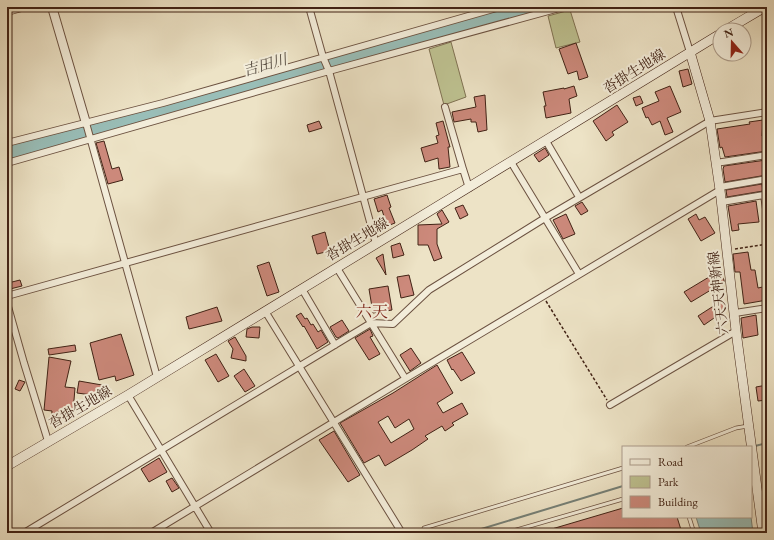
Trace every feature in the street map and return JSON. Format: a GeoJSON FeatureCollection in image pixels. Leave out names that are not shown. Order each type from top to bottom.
{"type":"FeatureCollection","features":[{"type":"Feature","properties":{"kind":"main road"},"geometry":{"type":"LineString","coordinates":[[740,22],[765,7]]}},
{"type":"Feature","properties":{"kind":"main road","name":"沓掛生地線"},"geometry":{"type":"LineString","coordinates":[[7,466],[128,395],[712,39]]}},
{"type":"Feature","properties":{"kind":"main road","name":"六天天神新線"},"geometry":{"type":"LineString","coordinates":[[690,52],[710,121],[722,202],[736,331],[751,446]]}},
{"type":"Feature","properties":{"kind":"main road","name":"六天天神新線"},"geometry":{"type":"LineString","coordinates":[[752,451],[762,533]]}},
{"type":"Feature","properties":{"kind":"street"},"geometry":{"type":"LineString","coordinates":[[7,12],[25,7]]}},
{"type":"Feature","properties":{"kind":"street"},"geometry":{"type":"LineString","coordinates":[[52,7],[157,377]]}},
{"type":"Feature","properties":{"kind":"street"},"geometry":{"type":"LineString","coordinates":[[309,7],[323,57],[329,71],[376,244]]}},
{"type":"Feature","properties":{"kind":"street"},"geometry":{"type":"LineString","coordinates":[[7,143],[163,103],[500,7]]}},
{"type":"Feature","properties":{"kind":"street"},"geometry":{"type":"LineString","coordinates":[[7,163],[329,71],[563,7]]}},
{"type":"Feature","properties":{"kind":"street"},"geometry":{"type":"LineString","coordinates":[[676,7],[690,52]]}},
{"type":"Feature","properties":{"kind":"street"},"geometry":{"type":"LineString","coordinates":[[445,107],[469,188]]}},
{"type":"Feature","properties":{"kind":"street"},"geometry":{"type":"LineString","coordinates":[[24,533],[371,324],[393,324],[429,290],[579,197],[710,121],[767,112]]}},
{"type":"Feature","properties":{"kind":"street"},"geometry":{"type":"LineString","coordinates":[[546,141],[579,197]]}},
{"type":"Feature","properties":{"kind":"street"},"geometry":{"type":"LineString","coordinates":[[716,163],[767,156]]}},
{"type":"Feature","properties":{"kind":"street"},"geometry":{"type":"LineString","coordinates":[[511,162],[579,274]]}},
{"type":"Feature","properties":{"kind":"street"},"geometry":{"type":"LineString","coordinates":[[7,296],[463,169]]}},
{"type":"Feature","properties":{"kind":"street"},"geometry":{"type":"LineString","coordinates":[[150,533],[720,188],[767,179]]}},
{"type":"Feature","properties":{"kind":"street"},"geometry":{"type":"LineString","coordinates":[[722,202],[764,195],[767,216]]}},
{"type":"Feature","properties":{"kind":"street"},"geometry":{"type":"LineString","coordinates":[[337,268],[405,378]]}},
{"type":"Feature","properties":{"kind":"street"},"geometry":{"type":"LineString","coordinates":[[302,289],[335,345]]}},
{"type":"Feature","properties":{"kind":"street"},"geometry":{"type":"LineString","coordinates":[[7,303],[48,441]]}},
{"type":"Feature","properties":{"kind":"street"},"geometry":{"type":"LineString","coordinates":[[734,313],[767,308]]}},
{"type":"Feature","properties":{"kind":"street"},"geometry":{"type":"LineString","coordinates":[[265,311],[402,533]]}},
{"type":"Feature","properties":{"kind":"street"},"geometry":{"type":"LineString","coordinates":[[610,405],[736,331]]}},
{"type":"Feature","properties":{"kind":"street"},"geometry":{"type":"LineString","coordinates":[[128,395],[211,533]]}},
{"type":"Feature","properties":{"kind":"lane"},"geometry":{"type":"LineString","coordinates":[[690,446],[736,428],[749,426]]}},
{"type":"Feature","properties":{"kind":"lane"},"geometry":{"type":"LineString","coordinates":[[424,528],[622,468]]}},
{"type":"Feature","properties":{"kind":"lane"},"geometry":{"type":"LineString","coordinates":[[506,533],[622,499]]}},
{"type":"Feature","properties":{"kind":"lane"},"geometry":{"type":"LineString","coordinates":[[689,518],[694,533]]}},
{"type":"Feature","properties":{"kind":"path"},"geometry":{"type":"LineString","coordinates":[[727,250],[767,244]]}},
{"type":"Feature","properties":{"kind":"path"},"geometry":{"type":"LineString","coordinates":[[543,296],[610,405]]}},
{"type":"Feature","properties":{"kind":"green space"},"geometry":{"type":"Polygon","coordinates":[[[570,10],[580,42],[556,48],[548,16],[570,10]]]}},
{"type":"Feature","properties":{"kind":"green space"},"geometry":{"type":"Polygon","coordinates":[[[451,42],[466,97],[444,105],[429,49],[451,42]]]}},
{"type":"Feature","properties":{"kind":"water"},"geometry":{"type":"Polygon","coordinates":[[[696,518],[751,518],[753,533],[701,533],[696,518]]]}},
{"type":"Feature","properties":{"kind":"building"},"geometry":{"type":"Polygon","coordinates":[[[576,43],[588,77],[579,80],[577,71],[568,74],[559,49],[576,43]]]}},
{"type":"Feature","properties":{"kind":"building"},"geometry":{"type":"Polygon","coordinates":[[[688,69],[692,84],[683,87],[679,71],[688,69]]]}},
{"type":"Feature","properties":{"kind":"building"},"geometry":{"type":"Polygon","coordinates":[[[574,86],[577,96],[569,99],[571,113],[546,118],[544,106],[546,106],[543,92],[574,86]]]}},
{"type":"Feature","properties":{"kind":"building"},"geometry":{"type":"Polygon","coordinates":[[[670,86],[681,112],[667,118],[673,132],[665,135],[660,121],[652,125],[648,117],[646,118],[642,108],[659,101],[655,92],[670,86]]]}},
{"type":"Feature","properties":{"kind":"building"},"geometry":{"type":"Polygon","coordinates":[[[485,95],[487,130],[478,132],[476,122],[471,122],[471,119],[454,122],[452,112],[476,107],[474,97],[485,95]]]}},
{"type":"Feature","properties":{"kind":"building"},"geometry":{"type":"Polygon","coordinates":[[[640,96],[643,103],[636,106],[633,98],[640,96]]]}},
{"type":"Feature","properties":{"kind":"building"},"geometry":{"type":"Polygon","coordinates":[[[617,105],[628,122],[612,132],[614,135],[606,141],[593,121],[617,105]]]}},
{"type":"Feature","properties":{"kind":"building"},"geometry":{"type":"Polygon","coordinates":[[[763,120],[762,136],[767,135],[767,151],[725,157],[722,147],[720,148],[717,129],[750,124],[749,122],[763,120]]]}},
{"type":"Feature","properties":{"kind":"building"},"geometry":{"type":"Polygon","coordinates":[[[319,121],[322,128],[309,132],[307,125],[319,121]]]}},
{"type":"Feature","properties":{"kind":"building"},"geometry":{"type":"Polygon","coordinates":[[[443,121],[450,147],[448,147],[450,167],[439,169],[438,158],[425,162],[421,148],[438,143],[436,136],[439,135],[436,123],[443,121]]]}},
{"type":"Feature","properties":{"kind":"building"},"geometry":{"type":"Polygon","coordinates":[[[104,141],[112,169],[119,167],[123,180],[108,184],[96,143],[104,141]]]}},
{"type":"Feature","properties":{"kind":"building"},"geometry":{"type":"Polygon","coordinates":[[[545,148],[549,155],[539,162],[534,155],[545,148]]]}},
{"type":"Feature","properties":{"kind":"building"},"geometry":{"type":"Polygon","coordinates":[[[766,160],[767,175],[725,182],[724,166],[766,160]]]}},
{"type":"Feature","properties":{"kind":"building"},"geometry":{"type":"Polygon","coordinates":[[[762,184],[763,191],[727,197],[726,190],[762,184]]]}},
{"type":"Feature","properties":{"kind":"building"},"geometry":{"type":"Polygon","coordinates":[[[387,195],[391,207],[389,208],[395,223],[387,226],[382,210],[378,212],[374,199],[387,195]]]}},
{"type":"Feature","properties":{"kind":"building"},"geometry":{"type":"Polygon","coordinates":[[[756,201],[759,222],[738,224],[739,230],[732,231],[728,206],[756,201]]]}},
{"type":"Feature","properties":{"kind":"building"},"geometry":{"type":"Polygon","coordinates":[[[582,202],[588,211],[581,215],[575,206],[582,202]]]}},
{"type":"Feature","properties":{"kind":"building"},"geometry":{"type":"Polygon","coordinates":[[[463,205],[468,215],[460,219],[455,208],[463,205]]]}},
{"type":"Feature","properties":{"kind":"building"},"geometry":{"type":"Polygon","coordinates":[[[442,210],[449,222],[437,229],[437,244],[442,258],[434,261],[428,245],[418,245],[418,225],[442,224],[437,214],[442,210]]]}},
{"type":"Feature","properties":{"kind":"building"},"geometry":{"type":"Polygon","coordinates":[[[566,214],[575,234],[563,239],[553,220],[566,214]]]}},
{"type":"Feature","properties":{"kind":"building"},"geometry":{"type":"Polygon","coordinates":[[[696,214],[699,220],[705,217],[715,233],[701,241],[688,219],[696,214]]]}},
{"type":"Feature","properties":{"kind":"building"},"geometry":{"type":"Polygon","coordinates":[[[325,232],[330,251],[317,254],[312,236],[325,232]]]}},
{"type":"Feature","properties":{"kind":"building"},"geometry":{"type":"Polygon","coordinates":[[[400,243],[404,255],[393,258],[391,246],[400,243]]]}},
{"type":"Feature","properties":{"kind":"building"},"geometry":{"type":"Polygon","coordinates":[[[748,252],[751,270],[755,270],[758,288],[767,286],[767,300],[744,304],[740,272],[735,272],[733,254],[748,252]]]}},
{"type":"Feature","properties":{"kind":"building"},"geometry":{"type":"Polygon","coordinates":[[[383,254],[386,275],[376,258],[383,254]]]}},
{"type":"Feature","properties":{"kind":"building"},"geometry":{"type":"Polygon","coordinates":[[[269,262],[279,292],[267,296],[257,266],[269,262]]]}},
{"type":"Feature","properties":{"kind":"building"},"geometry":{"type":"Polygon","coordinates":[[[719,271],[724,282],[691,302],[684,292],[719,271]]]}},
{"type":"Feature","properties":{"kind":"building"},"geometry":{"type":"Polygon","coordinates":[[[409,275],[414,295],[401,298],[397,277],[409,275]]]}},
{"type":"Feature","properties":{"kind":"building"},"geometry":{"type":"Polygon","coordinates":[[[20,280],[22,286],[10,289],[8,283],[20,280]]]}},
{"type":"Feature","properties":{"kind":"building"},"geometry":{"type":"Polygon","coordinates":[[[388,286],[392,310],[373,313],[369,289],[388,286]]]}},
{"type":"Feature","properties":{"kind":"building"},"geometry":{"type":"Polygon","coordinates":[[[723,300],[727,309],[704,325],[698,316],[723,300]]]}},
{"type":"Feature","properties":{"kind":"building"},"geometry":{"type":"Polygon","coordinates":[[[217,307],[222,321],[189,329],[186,317],[217,307]]]}},
{"type":"Feature","properties":{"kind":"building"},"geometry":{"type":"Polygon","coordinates":[[[301,313],[305,319],[307,318],[311,325],[313,324],[318,332],[321,330],[328,342],[317,349],[304,326],[303,327],[296,316],[301,313]]]}},
{"type":"Feature","properties":{"kind":"building"},"geometry":{"type":"Polygon","coordinates":[[[756,315],[758,335],[743,338],[741,318],[756,315]]]}},
{"type":"Feature","properties":{"kind":"building"},"geometry":{"type":"Polygon","coordinates":[[[342,320],[349,331],[338,338],[330,327],[342,320]]]}},
{"type":"Feature","properties":{"kind":"building"},"geometry":{"type":"Polygon","coordinates":[[[252,327],[260,327],[259,338],[246,337],[247,329],[252,327]]]}},
{"type":"Feature","properties":{"kind":"building"},"geometry":{"type":"Polygon","coordinates":[[[370,329],[373,336],[370,337],[380,354],[369,360],[355,338],[370,329]]]}},
{"type":"Feature","properties":{"kind":"building"},"geometry":{"type":"Polygon","coordinates":[[[121,334],[134,375],[116,381],[115,376],[99,380],[90,343],[121,334]]]}},
{"type":"Feature","properties":{"kind":"building"},"geometry":{"type":"Polygon","coordinates":[[[235,337],[246,356],[246,361],[231,358],[233,349],[228,341],[235,337]]]}},
{"type":"Feature","properties":{"kind":"building"},"geometry":{"type":"Polygon","coordinates":[[[75,345],[76,351],[49,355],[48,349],[75,345]]]}},
{"type":"Feature","properties":{"kind":"building"},"geometry":{"type":"Polygon","coordinates":[[[411,348],[421,363],[410,371],[400,355],[411,348]]]}},
{"type":"Feature","properties":{"kind":"building"},"geometry":{"type":"Polygon","coordinates":[[[462,352],[475,373],[461,381],[453,369],[452,370],[447,360],[462,352]]]}},
{"type":"Feature","properties":{"kind":"building"},"geometry":{"type":"Polygon","coordinates":[[[216,354],[229,376],[218,382],[205,360],[216,354]]]}},
{"type":"Feature","properties":{"kind":"building"},"geometry":{"type":"Polygon","coordinates":[[[49,357],[71,361],[65,387],[75,388],[73,412],[59,411],[58,422],[51,421],[52,411],[44,410],[49,357]]]}},
{"type":"Feature","properties":{"kind":"building"},"geometry":{"type":"Polygon","coordinates":[[[437,365],[453,393],[437,403],[443,413],[462,403],[468,414],[452,423],[454,425],[445,431],[442,426],[425,436],[428,439],[385,466],[379,455],[364,463],[340,423],[393,393],[437,365]],[[388,416],[378,422],[391,443],[414,429],[409,419],[395,428],[388,416]]]}},
{"type":"Feature","properties":{"kind":"building"},"geometry":{"type":"Polygon","coordinates":[[[244,369],[255,386],[245,392],[234,376],[244,369]]]}},
{"type":"Feature","properties":{"kind":"building"},"geometry":{"type":"Polygon","coordinates":[[[19,380],[25,382],[20,391],[15,389],[19,380]]]}},
{"type":"Feature","properties":{"kind":"building"},"geometry":{"type":"Polygon","coordinates":[[[79,381],[102,385],[100,396],[77,393],[79,381]]]}},
{"type":"Feature","properties":{"kind":"building"},"geometry":{"type":"Polygon","coordinates":[[[767,385],[767,400],[758,401],[756,387],[767,385]]]}},
{"type":"Feature","properties":{"kind":"building"},"geometry":{"type":"Polygon","coordinates":[[[334,431],[360,475],[348,482],[319,440],[334,431]]]}},
{"type":"Feature","properties":{"kind":"building"},"geometry":{"type":"Polygon","coordinates":[[[159,458],[167,472],[149,482],[141,469],[159,458]]]}},
{"type":"Feature","properties":{"kind":"building"},"geometry":{"type":"Polygon","coordinates":[[[172,478],[179,488],[172,492],[166,481],[172,478]]]}},
{"type":"Feature","properties":{"kind":"building"},"geometry":{"type":"Polygon","coordinates":[[[622,508],[622,518],[677,518],[682,533],[545,533],[545,531],[622,508]]]}},
{"type":"Feature","properties":{"kind":"waterway","name":"吉田川"},"geometry":{"type":"LineString","coordinates":[[7,153],[532,7]]}},
{"type":"Feature","properties":{"kind":"waterway"},"geometry":{"type":"LineString","coordinates":[[755,446],[767,443]]}},
{"type":"Feature","properties":{"kind":"waterway"},"geometry":{"type":"LineString","coordinates":[[468,533],[622,486]]}},
{"type":"Feature","properties":{"kind":"district","name":"六天"},"geometry":{"type":"Point","coordinates":[372,311]}}]}
